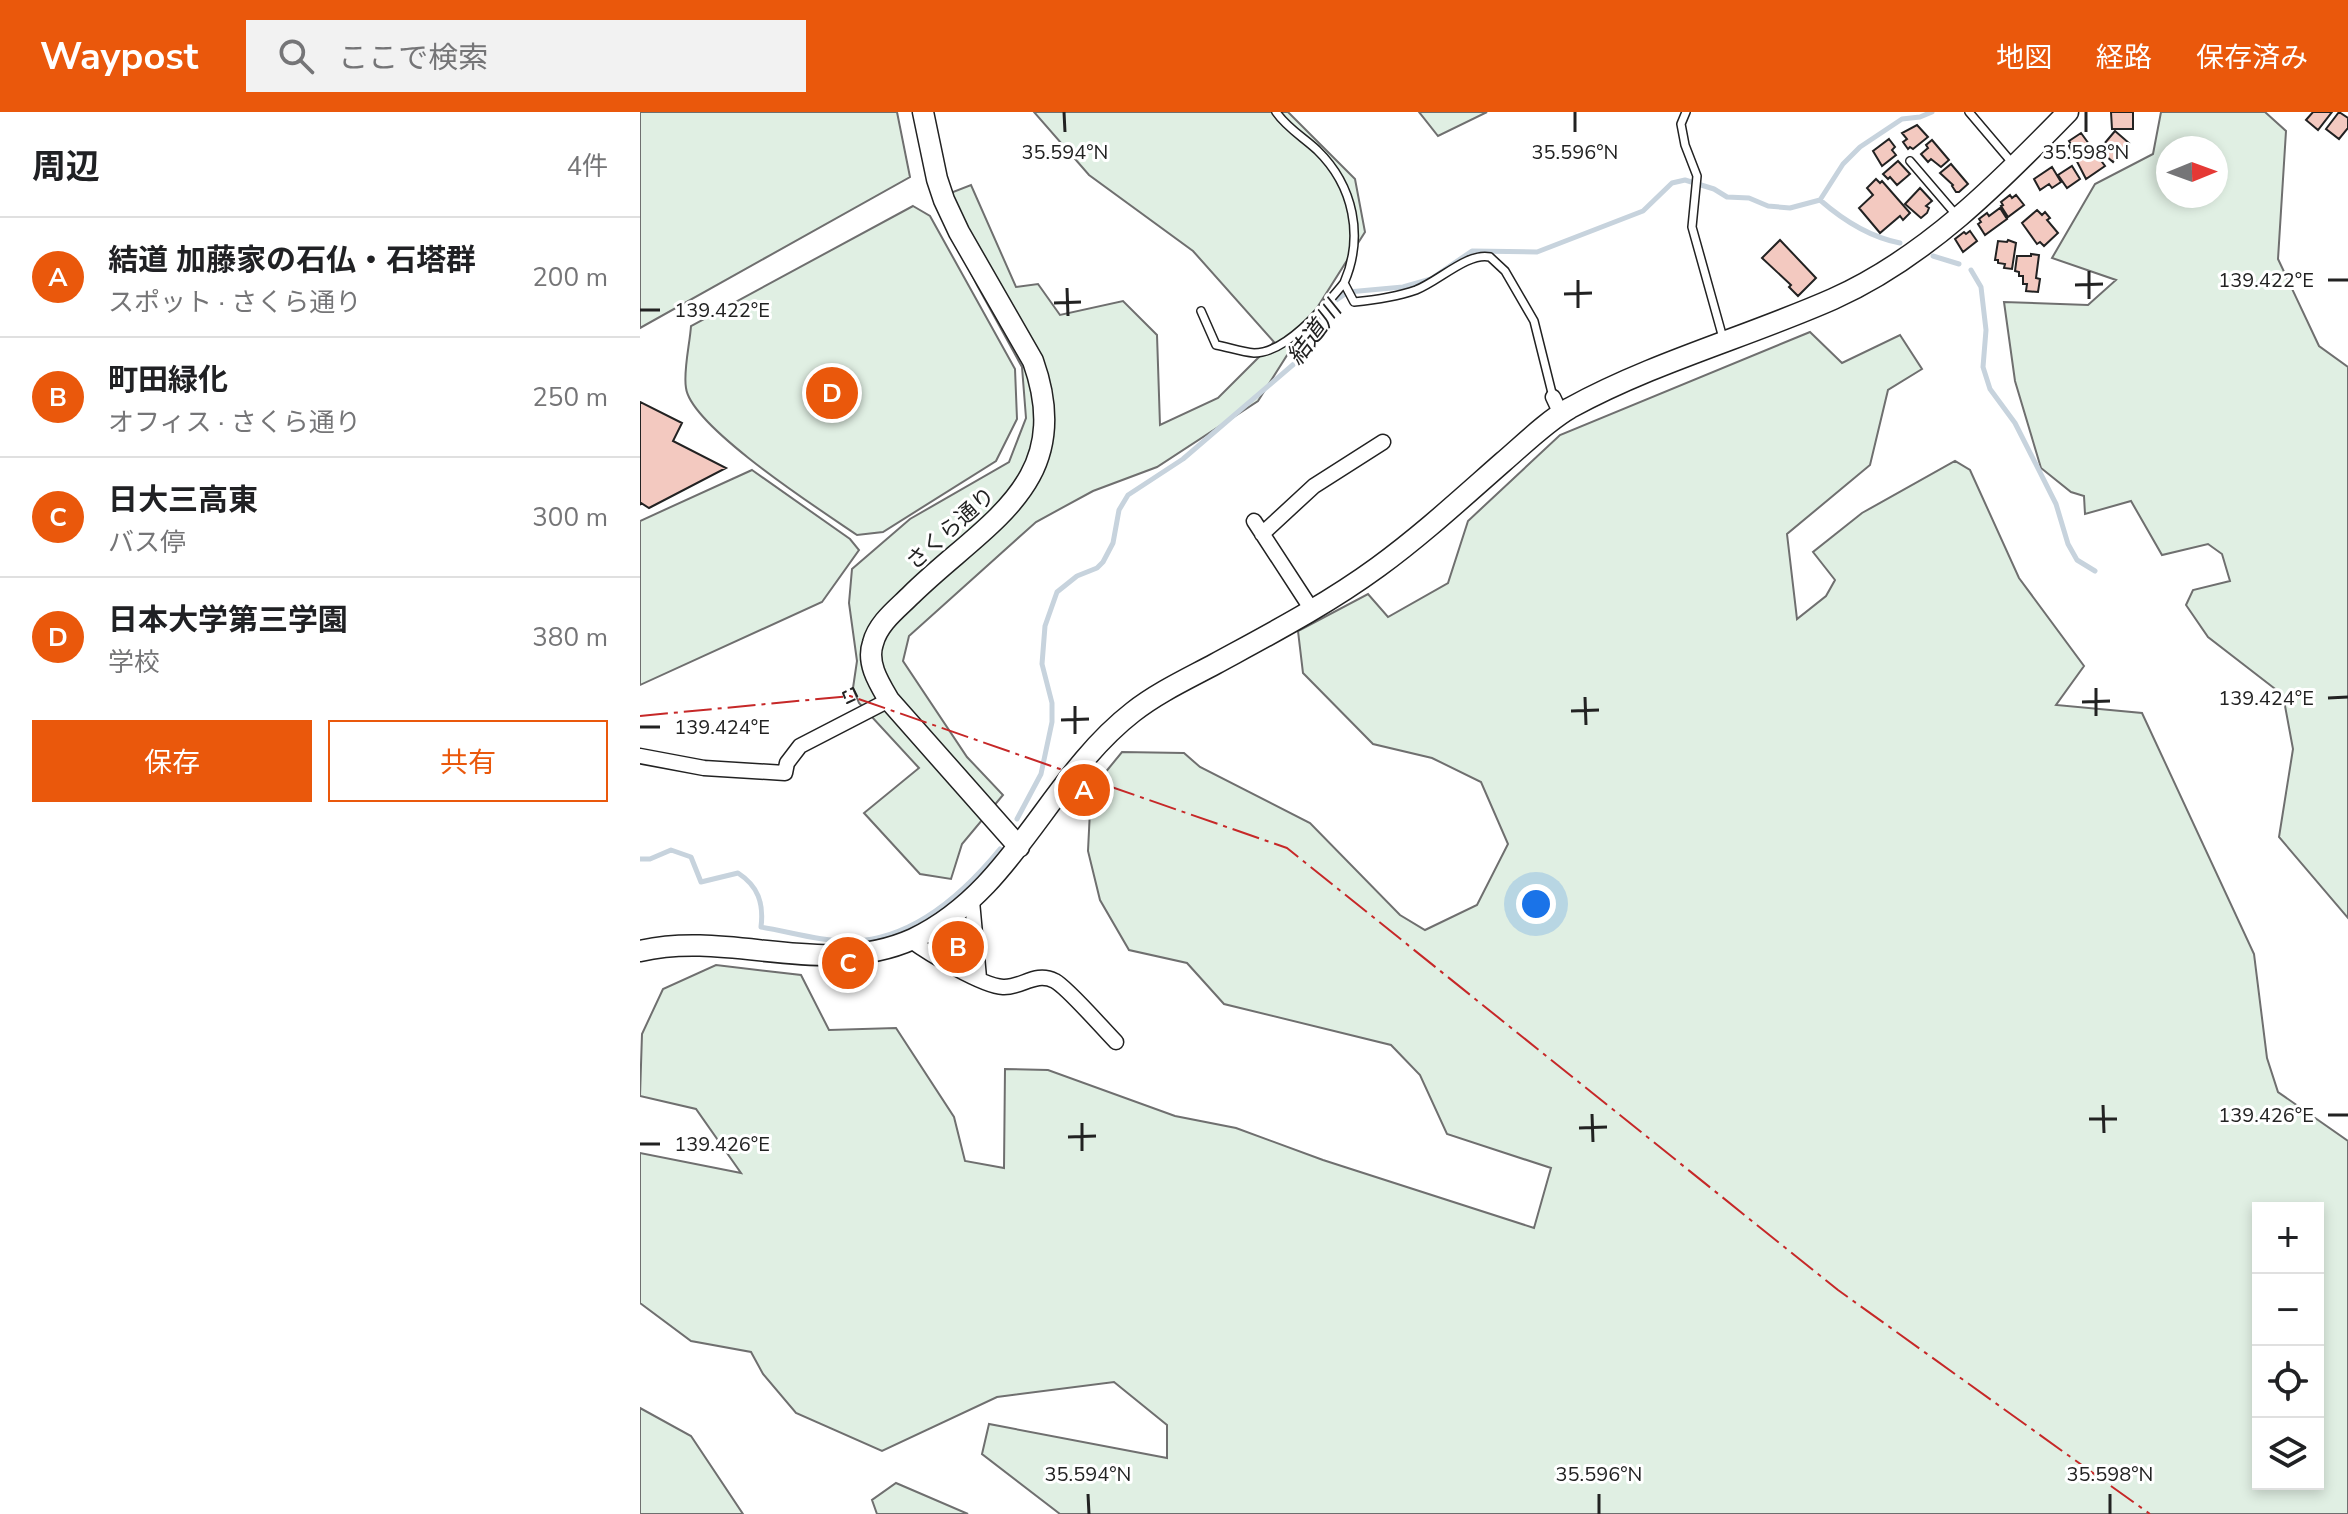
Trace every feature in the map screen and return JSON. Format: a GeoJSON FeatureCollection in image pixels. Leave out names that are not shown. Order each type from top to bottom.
{"type":"FeatureCollection","features":[{"type":"Feature","properties":{"kind":"street","name":"さくら通り"},"geometry":{"type":"LineString","coordinates":[[923,112],[937,179],[949,211],[1033,361],[1041,384],[1044,424],[1034,469],[1024,490],[1013,504],[924,582],[883,623],[873,642],[872,660],[878,682],[889,700],[1019,847]]}},
{"type":"Feature","properties":{"kind":"street"},"geometry":{"type":"LineString","coordinates":[[640,951],[671,946],[704,946],[827,956],[865,953],[910,940],[941,923],[972,901],[996,877],[1095,748],[1134,711],[1312,610],[1377,568],[1415,539],[1557,405],[1606,391],[1723,340],[1835,298],[1921,248],[2015,166],[2068,112]]}},
{"type":"Feature","properties":{"kind":"street"},"geometry":{"type":"LineString","coordinates":[[1312,610],[1258,528],[1314,486],[1383,442]]}},
{"type":"Feature","properties":{"kind":"street"},"geometry":{"type":"LineString","coordinates":[[640,756],[704,768],[785,773],[787,763],[800,746],[889,700]]}},
{"type":"Feature","properties":{"kind":"street"},"geometry":{"type":"LineString","coordinates":[[972,901],[979,978]]}},
{"type":"Feature","properties":{"kind":"street"},"geometry":{"type":"LineString","coordinates":[[910,940],[931,955],[998,987],[1013,987],[1032,978],[1057,982],[1116,1042]]}},
{"type":"Feature","properties":{"kind":"lane"},"geometry":{"type":"LineString","coordinates":[[1201,311],[1216,345],[1254,353],[1271,350],[1290,338],[1345,286],[1354,240],[1352,206],[1346,189],[1320,153],[1276,112]]}},
{"type":"Feature","properties":{"kind":"lane"},"geometry":{"type":"LineString","coordinates":[[1686,112],[1681,124],[1697,176],[1692,227],[1723,340]]}},
{"type":"Feature","properties":{"kind":"lane"},"geometry":{"type":"LineString","coordinates":[[1969,112],[2015,166]]}},
{"type":"Feature","properties":{"kind":"lane"},"geometry":{"type":"LineString","coordinates":[[1910,161],[1958,217]]}},
{"type":"Feature","properties":{"kind":"lane"},"geometry":{"type":"LineString","coordinates":[[1345,286],[1354,302],[1381,299],[1415,290],[1474,257],[1490,257],[1505,271],[1534,321],[1557,405]]}},
{"type":"Feature","properties":{"kind":"green space"},"geometry":{"type":"Polygon","coordinates":[[[640,112],[897,112],[910,177],[640,328],[640,112]]]}},
{"type":"Feature","properties":{"kind":"green space"},"geometry":{"type":"Polygon","coordinates":[[[1034,112],[1288,112],[1355,179],[1365,232],[1258,401],[1157,467],[1093,491],[1036,522],[909,636],[903,661],[967,757],[1003,795],[962,844],[951,879],[920,874],[864,813],[919,768],[859,703],[853,688],[857,661],[849,603],[852,569],[910,519],[1009,462],[1026,418],[1022,367],[935,199],[971,185],[1016,287],[1038,284],[1060,315],[1123,301],[1157,335],[1160,425],[1218,398],[1274,342],[1193,251],[1089,175],[1034,112]]]}},
{"type":"Feature","properties":{"kind":"green space"},"geometry":{"type":"Polygon","coordinates":[[[1419,112],[1487,112],[1438,136],[1419,112]]]}},
{"type":"Feature","properties":{"kind":"green space"},"geometry":{"type":"Polygon","coordinates":[[[2161,112],[2265,112],[2286,131],[2278,259],[2319,346],[2348,367],[2348,918],[2279,837],[2293,749],[2283,695],[2208,637],[2186,605],[2193,590],[2230,581],[2222,554],[2208,544],[2162,555],[2131,501],[2085,514],[2084,496],[2071,492],[2041,468],[2015,381],[2004,302],[2088,305],[2116,280],[2052,258],[2095,184],[2153,154],[2156,138],[2156,208],[2228,208],[2228,136],[2156,136],[2161,112]]]}},
{"type":"Feature","properties":{"kind":"green space"},"geometry":{"type":"Polygon","coordinates":[[[913,206],[930,216],[1015,369],[1017,419],[996,461],[883,532],[857,535],[760,467],[693,405],[685,381],[691,326],[913,206]]]}},
{"type":"Feature","properties":{"kind":"green space"},"geometry":{"type":"Polygon","coordinates":[[[1810,332],[1842,363],[1900,335],[1922,369],[1888,390],[1870,465],[1787,534],[1797,619],[1826,596],[1835,580],[1813,552],[1862,513],[1955,461],[1970,470],[2019,578],[2084,666],[2056,705],[2142,713],[2254,954],[2267,1058],[2278,1092],[2348,1141],[2348,1514],[1060,1514],[982,1454],[989,1424],[1167,1458],[1167,1425],[1114,1382],[997,1397],[882,1451],[796,1413],[763,1374],[751,1352],[691,1341],[640,1303],[640,1153],[741,1173],[696,1109],[640,1096],[642,1034],[663,989],[716,965],[801,975],[829,1030],[896,1028],[954,1117],[965,1161],[1004,1168],[1005,1069],[1048,1070],[1175,1116],[1236,1128],[1323,1160],[1534,1228],[1551,1168],[1447,1134],[1420,1075],[1391,1045],[1224,1004],[1187,963],[1129,950],[1100,900],[1088,851],[1091,790],[1122,752],[1184,753],[1200,767],[1310,823],[1400,915],[1425,930],[1477,905],[1508,844],[1481,782],[1432,758],[1373,744],[1303,673],[1298,631],[1368,594],[1388,617],[1448,583],[1468,521],[1560,435],[1810,332]]]}},
{"type":"Feature","properties":{"kind":"green space"},"geometry":{"type":"Polygon","coordinates":[[[752,470],[850,539],[859,550],[822,602],[640,685],[640,521],[752,470]]]}},
{"type":"Feature","properties":{"kind":"green space"},"geometry":{"type":"Polygon","coordinates":[[[640,1408],[691,1436],[743,1514],[640,1514],[640,1408]]]}},
{"type":"Feature","properties":{"kind":"green space"},"geometry":{"type":"Polygon","coordinates":[[[896,1483],[968,1514],[877,1514],[872,1500],[896,1483]]]}},
{"type":"Feature","properties":{"kind":"building"},"geometry":{"type":"Polygon","coordinates":[[[2111,112],[2133,112],[2133,129],[2112,129],[2111,112]]]}},
{"type":"Feature","properties":{"kind":"building"},"geometry":{"type":"Polygon","coordinates":[[[2313,112],[2332,112],[2318,130],[2306,120],[2313,112]]]}},
{"type":"Feature","properties":{"kind":"building"},"geometry":{"type":"Polygon","coordinates":[[[2339,112],[2348,118],[2348,128],[2339,139],[2326,129],[2339,112]]]}},
{"type":"Feature","properties":{"kind":"building"},"geometry":{"type":"Polygon","coordinates":[[[1917,125],[1928,137],[1913,149],[1908,149],[1903,142],[1907,139],[1902,133],[1917,125]]]}},
{"type":"Feature","properties":{"kind":"building"},"geometry":{"type":"Polygon","coordinates":[[[2115,131],[2129,143],[2113,162],[2099,150],[2115,131]]]}},
{"type":"Feature","properties":{"kind":"building"},"geometry":{"type":"Polygon","coordinates":[[[2081,133],[2105,166],[2086,179],[2069,146],[2069,141],[2081,133]]]}},
{"type":"Feature","properties":{"kind":"building"},"geometry":{"type":"Polygon","coordinates":[[[1889,139],[1896,155],[1882,166],[1873,151],[1889,139]]]}},
{"type":"Feature","properties":{"kind":"building"},"geometry":{"type":"Polygon","coordinates":[[[1932,140],[1949,160],[1941,167],[1931,159],[1928,162],[1921,154],[1932,140]]]}},
{"type":"Feature","properties":{"kind":"building"},"geometry":{"type":"Polygon","coordinates":[[[1898,161],[1910,174],[1897,185],[1883,174],[1898,161]]]}},
{"type":"Feature","properties":{"kind":"building"},"geometry":{"type":"Polygon","coordinates":[[[1951,164],[1968,184],[1959,192],[1940,173],[1951,164]]]}},
{"type":"Feature","properties":{"kind":"building"},"geometry":{"type":"Polygon","coordinates":[[[2072,166],[2080,179],[2067,188],[2058,175],[2072,166]]]}},
{"type":"Feature","properties":{"kind":"building"},"geometry":{"type":"Polygon","coordinates":[[[2052,167],[2061,182],[2052,188],[2049,184],[2040,190],[2034,179],[2052,167]]]}},
{"type":"Feature","properties":{"kind":"building"},"geometry":{"type":"Polygon","coordinates":[[[1876,179],[1880,183],[1882,181],[1910,213],[1903,220],[1900,216],[1880,233],[1859,208],[1873,195],[1867,188],[1876,179]]]}},
{"type":"Feature","properties":{"kind":"building"},"geometry":{"type":"Polygon","coordinates":[[[1920,188],[1932,201],[1921,218],[1905,204],[1920,188]]]}},
{"type":"Feature","properties":{"kind":"building"},"geometry":{"type":"Polygon","coordinates":[[[2010,195],[2012,198],[2016,195],[2024,205],[2008,217],[2001,202],[2010,195]]]}},
{"type":"Feature","properties":{"kind":"building"},"geometry":{"type":"Polygon","coordinates":[[[2000,208],[2007,219],[1985,235],[1978,224],[1981,222],[1979,219],[2000,208]]]}},
{"type":"Feature","properties":{"kind":"building"},"geometry":{"type":"Polygon","coordinates":[[[2037,210],[2042,215],[2045,212],[2050,218],[2047,220],[2058,233],[2044,246],[2040,242],[2037,244],[2022,223],[2037,210]]]}},
{"type":"Feature","properties":{"kind":"building"},"geometry":{"type":"Polygon","coordinates":[[[1970,231],[1977,241],[1963,252],[1955,239],[1970,231]]]}},
{"type":"Feature","properties":{"kind":"building"},"geometry":{"type":"Polygon","coordinates":[[[1780,240],[1816,278],[1798,296],[1789,287],[1791,285],[1762,258],[1780,240]]]}},
{"type":"Feature","properties":{"kind":"building"},"geometry":{"type":"Polygon","coordinates":[[[1998,241],[2016,243],[2012,269],[2004,268],[2005,264],[1995,260],[1998,241]]]}},
{"type":"Feature","properties":{"kind":"building"},"geometry":{"type":"Polygon","coordinates":[[[2039,255],[2038,292],[2026,291],[2023,276],[2015,271],[2017,256],[2039,255]]]}},
{"type":"Feature","properties":{"kind":"building"},"geometry":{"type":"Polygon","coordinates":[[[640,402],[682,423],[673,441],[726,468],[649,508],[640,505],[640,402]]]}},
{"type":"Feature","properties":{"kind":"waterway","name":"結道川"},"geometry":{"type":"LineString","coordinates":[[1017,819],[1041,774],[1052,722],[1052,703],[1042,664],[1045,626],[1057,592],[1077,576],[1097,568],[1103,562],[1113,543],[1119,510],[1128,495],[1183,459],[1295,363],[1308,347],[1320,317],[1332,303],[1348,292],[1403,287],[1431,279],[1472,251],[1537,252],[1643,211],[1672,183],[1685,180],[1714,189],[1727,197],[1749,198],[1768,206],[1790,208],[1820,200],[1843,164],[1860,147],[1902,119],[1932,112]]}},
{"type":"Feature","properties":{"kind":"waterway"},"geometry":{"type":"LineString","coordinates":[[1820,200],[1857,227],[1900,243]]}},
{"type":"Feature","properties":{"kind":"waterway"},"geometry":{"type":"LineString","coordinates":[[1933,256],[1959,264]]}},
{"type":"Feature","properties":{"kind":"waterway"},"geometry":{"type":"LineString","coordinates":[[1971,270],[1981,287],[1986,330],[1983,367],[1990,389],[2015,423],[2056,504],[2068,544],[2077,560],[2095,571]]}},
{"type":"Feature","properties":{"kind":"waterway","name":"結道川"},"geometry":{"type":"LineString","coordinates":[[640,859],[650,859],[671,850],[691,857],[701,882],[738,873],[758,896],[761,927],[853,941],[896,932],[936,911],[970,882],[1000,849]]}},
{"type":"Feature","properties":{"kind":"fence"},"geometry":{"type":"LineString","coordinates":[[853,688],[858,698],[847,703],[843,693],[853,688]]}},
{"type":"Feature","properties":{"kind":"power"},"geometry":{"type":"LineString","coordinates":[[640,716],[850,696],[1287,848],[1838,1290],[2150,1514]]}},
{"type":"Feature","properties":{"kind":"place","name":"日本大学第三学園"},"geometry":{"type":"Point","coordinates":[832,393]}},
{"type":"Feature","properties":{"kind":"place","name":"結道 加藤家の石仏・石塔群"},"geometry":{"type":"Point","coordinates":[1084,790]}},
{"type":"Feature","properties":{"kind":"place","name":"町田緑化"},"geometry":{"type":"Point","coordinates":[958,947]}},
{"type":"Feature","properties":{"kind":"place","name":"日大三高東"},"geometry":{"type":"Point","coordinates":[848,963]}}]}
